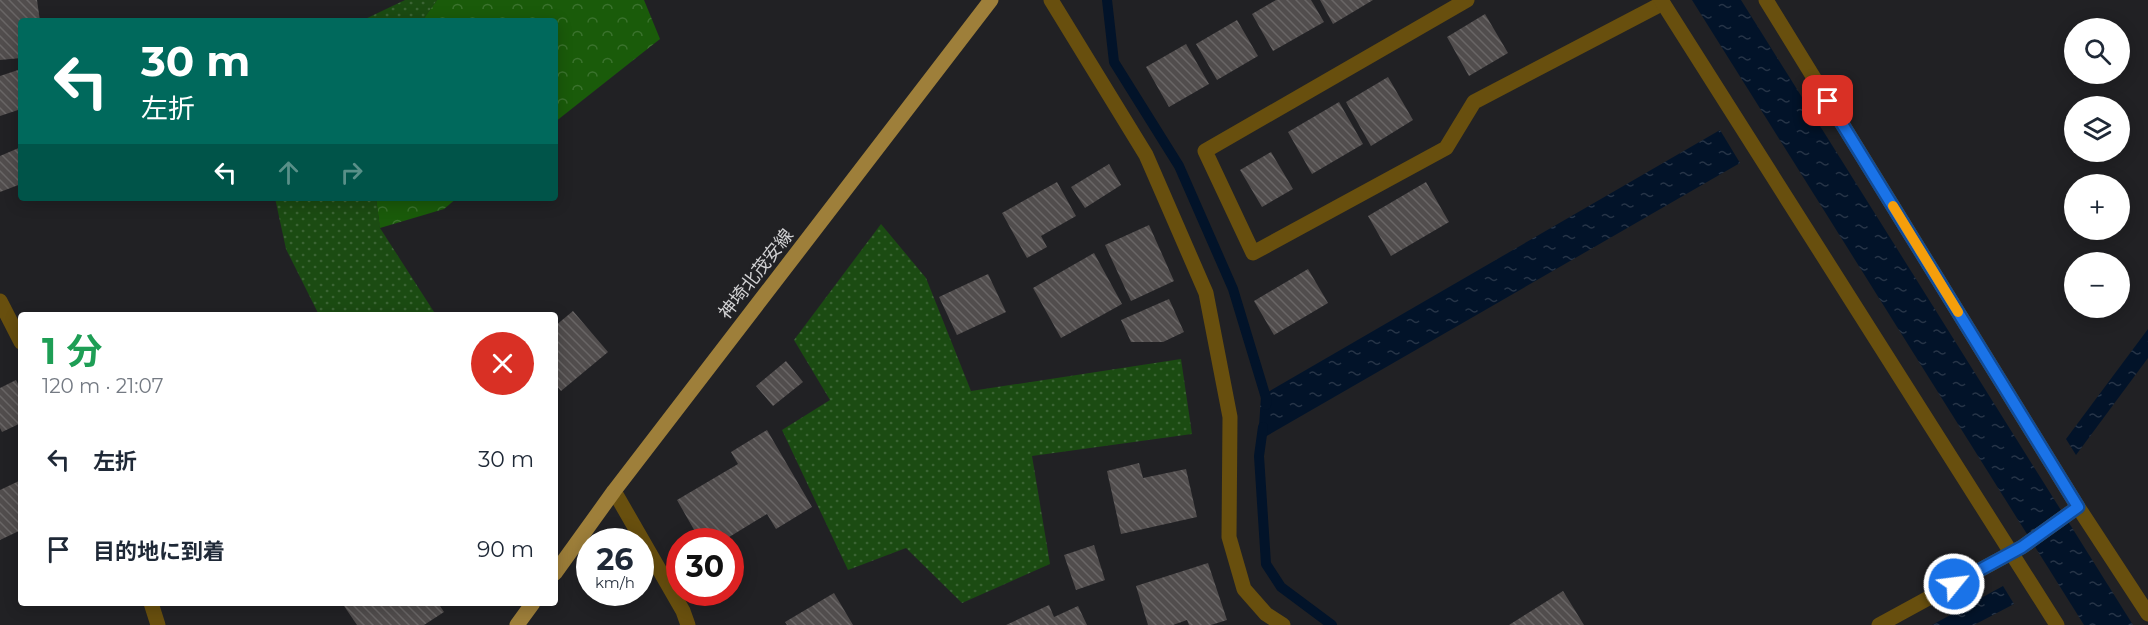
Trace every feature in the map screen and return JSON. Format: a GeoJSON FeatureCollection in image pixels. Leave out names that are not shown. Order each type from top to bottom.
{"type":"FeatureCollection","features":[{"type":"Feature","properties":{"kind":"main road","name":"神埼北茂安線"},"geometry":{"type":"LineString","coordinates":[[558,569],[614,491],[991,0]]}},
{"type":"Feature","properties":{"kind":"main road"},"geometry":{"type":"LineString","coordinates":[[517,625],[531,606]]}},
{"type":"Feature","properties":{"kind":"street"},"geometry":{"type":"LineString","coordinates":[[1051,0],[1146,155],[1206,293],[1230,417],[1229,537],[1244,588],[1266,614],[1283,625]]}},
{"type":"Feature","properties":{"kind":"street"},"geometry":{"type":"LineString","coordinates":[[1467,0],[1205,151],[1253,253],[1446,148],[1474,102],[1662,1],[2016,550],[2057,625]]}},
{"type":"Feature","properties":{"kind":"street"},"geometry":{"type":"LineString","coordinates":[[1766,0],[2073,511],[2148,614]]}},
{"type":"Feature","properties":{"kind":"street"},"geometry":{"type":"LineString","coordinates":[[0,301],[18,336]]}},
{"type":"Feature","properties":{"kind":"street"},"geometry":{"type":"LineString","coordinates":[[614,491],[683,611],[688,625]]}},
{"type":"Feature","properties":{"kind":"street"},"geometry":{"type":"LineString","coordinates":[[1879,625],[2016,550],[2073,511]]}},
{"type":"Feature","properties":{"kind":"street"},"geometry":{"type":"LineString","coordinates":[[151,606],[158,625]]}},
{"type":"Feature","properties":{"kind":"green space"},"geometry":{"type":"Polygon","coordinates":[[[405,0],[437,0],[424,18],[367,18],[405,0]]]}},
{"type":"Feature","properties":{"kind":"green space"},"geometry":{"type":"Polygon","coordinates":[[[437,0],[644,0],[660,39],[558,120],[558,18],[424,18],[437,0]]]}},
{"type":"Feature","properties":{"kind":"green space"},"geometry":{"type":"Polygon","coordinates":[[[276,201],[376,201],[380,228],[434,312],[318,312],[286,249],[276,201]]]}},
{"type":"Feature","properties":{"kind":"green space"},"geometry":{"type":"Polygon","coordinates":[[[376,201],[453,201],[444,209],[380,228],[376,201]]]}},
{"type":"Feature","properties":{"kind":"green space"},"geometry":{"type":"Polygon","coordinates":[[[881,224],[926,278],[971,391],[1181,359],[1192,434],[1032,456],[1050,564],[962,603],[906,548],[848,570],[782,430],[830,400],[794,340],[881,224]]]}},
{"type":"Feature","properties":{"kind":"water"},"geometry":{"type":"Polygon","coordinates":[[[1692,0],[1741,0],[2133,625],[2084,625],[1692,0]]]}},
{"type":"Feature","properties":{"kind":"water"},"geometry":{"type":"Polygon","coordinates":[[[1720,130],[1740,163],[1258,441],[1261,396],[1720,130]]]}},
{"type":"Feature","properties":{"kind":"water"},"geometry":{"type":"Polygon","coordinates":[[[2148,329],[2148,358],[2076,455],[2066,439],[2148,329]]]}},
{"type":"Feature","properties":{"kind":"water"},"geometry":{"type":"Polygon","coordinates":[[[2003,586],[2014,604],[1974,625],[1932,625],[2003,586]]]}},
{"type":"Feature","properties":{"kind":"building"},"geometry":{"type":"Polygon","coordinates":[[[0,0],[37,0],[40,18],[18,18],[18,58],[0,60],[0,0]]]}},
{"type":"Feature","properties":{"kind":"building"},"geometry":{"type":"Polygon","coordinates":[[[1276,0],[1311,0],[1324,22],[1273,51],[1252,14],[1276,0]]]}},
{"type":"Feature","properties":{"kind":"building"},"geometry":{"type":"Polygon","coordinates":[[[1320,0],[1373,0],[1333,24],[1320,0]]]}},
{"type":"Feature","properties":{"kind":"building"},"geometry":{"type":"Polygon","coordinates":[[[1485,14],[1508,53],[1469,76],[1447,37],[1485,14]]]}},
{"type":"Feature","properties":{"kind":"building"},"geometry":{"type":"Polygon","coordinates":[[[1237,20],[1258,56],[1217,80],[1196,44],[1237,20]]]}},
{"type":"Feature","properties":{"kind":"building"},"geometry":{"type":"Polygon","coordinates":[[[1186,44],[1209,84],[1169,107],[1146,67],[1186,44]]]}},
{"type":"Feature","properties":{"kind":"building"},"geometry":{"type":"Polygon","coordinates":[[[18,70],[18,110],[0,116],[0,76],[18,70]]]}},
{"type":"Feature","properties":{"kind":"building"},"geometry":{"type":"Polygon","coordinates":[[[1388,77],[1413,120],[1371,146],[1346,102],[1388,77]]]}},
{"type":"Feature","properties":{"kind":"building"},"geometry":{"type":"Polygon","coordinates":[[[1339,102],[1363,144],[1312,174],[1288,132],[1339,102]]]}},
{"type":"Feature","properties":{"kind":"building"},"geometry":{"type":"Polygon","coordinates":[[[18,148],[18,185],[0,192],[0,156],[18,148]]]}},
{"type":"Feature","properties":{"kind":"building"},"geometry":{"type":"Polygon","coordinates":[[[1271,152],[1293,189],[1262,207],[1240,170],[1271,152]]]}},
{"type":"Feature","properties":{"kind":"building"},"geometry":{"type":"Polygon","coordinates":[[[1109,164],[1121,185],[1085,208],[1071,187],[1109,164]]]}},
{"type":"Feature","properties":{"kind":"building"},"geometry":{"type":"Polygon","coordinates":[[[1057,182],[1076,216],[1041,236],[1047,247],[1027,258],[1002,213],[1057,182]]]}},
{"type":"Feature","properties":{"kind":"building"},"geometry":{"type":"Polygon","coordinates":[[[1426,182],[1449,222],[1391,256],[1368,216],[1426,182]]]}},
{"type":"Feature","properties":{"kind":"building"},"geometry":{"type":"Polygon","coordinates":[[[1149,225],[1174,281],[1131,301],[1105,245],[1149,225]]]}},
{"type":"Feature","properties":{"kind":"building"},"geometry":{"type":"Polygon","coordinates":[[[1094,253],[1122,304],[1061,338],[1033,288],[1094,253]]]}},
{"type":"Feature","properties":{"kind":"building"},"geometry":{"type":"Polygon","coordinates":[[[1308,269],[1328,303],[1274,335],[1254,301],[1308,269]]]}},
{"type":"Feature","properties":{"kind":"building"},"geometry":{"type":"Polygon","coordinates":[[[988,274],[1006,312],[957,335],[939,297],[988,274]]]}},
{"type":"Feature","properties":{"kind":"building"},"geometry":{"type":"Polygon","coordinates":[[[1169,299],[1184,332],[1163,342],[1131,342],[1121,320],[1169,299]]]}},
{"type":"Feature","properties":{"kind":"building"},"geometry":{"type":"Polygon","coordinates":[[[573,311],[608,352],[561,391],[558,388],[558,324],[573,311]]]}},
{"type":"Feature","properties":{"kind":"building"},"geometry":{"type":"Polygon","coordinates":[[[786,361],[803,382],[773,406],[756,386],[786,361]]]}},
{"type":"Feature","properties":{"kind":"building"},"geometry":{"type":"Polygon","coordinates":[[[16,380],[18,384],[18,424],[2,432],[0,428],[0,388],[16,380]]]}},
{"type":"Feature","properties":{"kind":"building"},"geometry":{"type":"Polygon","coordinates":[[[767,430],[812,507],[776,529],[767,514],[744,528],[693,528],[677,500],[738,464],[731,452],[767,430]]]}},
{"type":"Feature","properties":{"kind":"building"},"geometry":{"type":"Polygon","coordinates":[[[1139,463],[1143,478],[1186,469],[1197,517],[1121,534],[1107,471],[1139,463]]]}},
{"type":"Feature","properties":{"kind":"building"},"geometry":{"type":"Polygon","coordinates":[[[18,481],[18,531],[0,540],[0,490],[18,481]]]}},
{"type":"Feature","properties":{"kind":"building"},"geometry":{"type":"Polygon","coordinates":[[[1094,545],[1105,580],[1076,590],[1064,555],[1094,545]]]}},
{"type":"Feature","properties":{"kind":"building"},"geometry":{"type":"Polygon","coordinates":[[[1208,563],[1227,620],[1211,625],[1189,625],[1187,620],[1173,625],[1148,625],[1136,586],[1208,563]]]}},
{"type":"Feature","properties":{"kind":"building"},"geometry":{"type":"Polygon","coordinates":[[[1563,591],[1584,625],[1509,625],[1563,591]]]}},
{"type":"Feature","properties":{"kind":"building"},"geometry":{"type":"Polygon","coordinates":[[[834,593],[853,625],[787,625],[785,622],[834,593]]]}},
{"type":"Feature","properties":{"kind":"building"},"geometry":{"type":"Polygon","coordinates":[[[1049,605],[1054,617],[1078,606],[1087,625],[1006,625],[1049,605]]]}},
{"type":"Feature","properties":{"kind":"building"},"geometry":{"type":"Polygon","coordinates":[[[344,606],[440,606],[444,612],[424,625],[357,625],[344,606]]]}},
{"type":"Feature","properties":{"kind":"waterway"},"geometry":{"type":"LineString","coordinates":[[1107,0],[1114,62],[1179,166],[1233,289],[1267,401],[1266,405]]}},
{"type":"Feature","properties":{"kind":"waterway"},"geometry":{"type":"LineString","coordinates":[[1263,427],[1259,456],[1266,564],[1281,587],[1332,625]]}},
{"type":"Feature","properties":{"kind":"slow traffic"},"geometry":{"type":"LineString","coordinates":[[1893,206],[1958,312]]}},
{"type":"Feature","properties":{"kind":"route"},"geometry":{"type":"LineString","coordinates":[[1828,101],[2078,507],[2022,547],[1954,584]]}}]}
